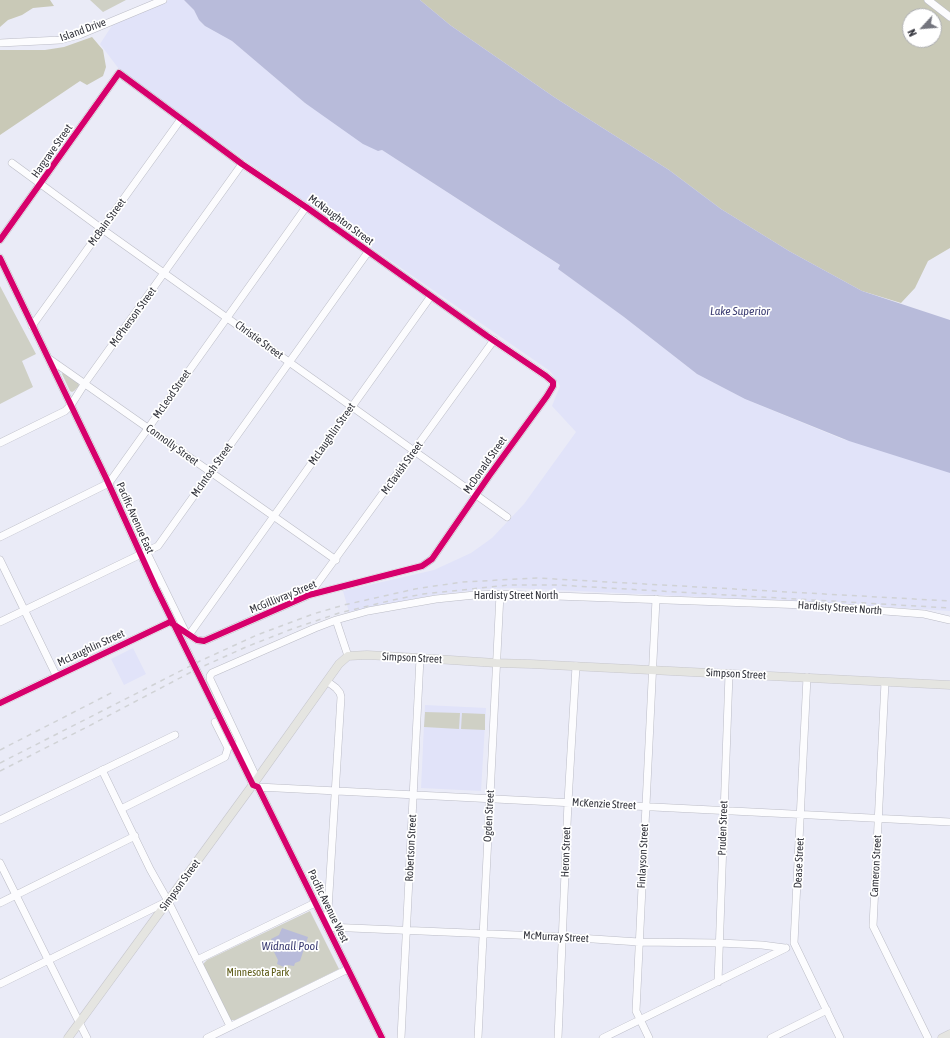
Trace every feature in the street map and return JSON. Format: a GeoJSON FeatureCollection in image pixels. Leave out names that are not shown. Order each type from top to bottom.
{"type":"FeatureCollection","features":[{"type":"Feature","properties":{"kind":"main road","name":"Simpson Street"},"geometry":{"type":"LineString","coordinates":[[68,1038],[256,784],[339,664],[348,656],[367,655],[496,663],[950,685]]}},
{"type":"Feature","properties":{"kind":"main road"},"geometry":{"type":"LineString","coordinates":[[942,1038],[950,1034]]}},
{"type":"Feature","properties":{"kind":"street","name":"Island Drive"},"geometry":{"type":"LineString","coordinates":[[0,43],[60,40],[79,35],[163,0]]}},
{"type":"Feature","properties":{"kind":"street"},"geometry":{"type":"LineString","coordinates":[[928,0],[950,17]]}},
{"type":"Feature","properties":{"kind":"street","name":"McNaughton Street"},"geometry":{"type":"LineString","coordinates":[[119,73],[242,164],[306,207],[546,376],[552,382]]}},
{"type":"Feature","properties":{"kind":"street","name":"Hargrave Street"},"geometry":{"type":"LineString","coordinates":[[0,240],[119,73]]}},
{"type":"Feature","properties":{"kind":"street","name":"McBain Street"},"geometry":{"type":"LineString","coordinates":[[32,326],[181,119]]}},
{"type":"Feature","properties":{"kind":"street","name":"Christie Street"},"geometry":{"type":"LineString","coordinates":[[12,163],[351,407],[506,516]]}},
{"type":"Feature","properties":{"kind":"street","name":"McPherson Street"},"geometry":{"type":"LineString","coordinates":[[0,443],[66,411],[242,164]]}},
{"type":"Feature","properties":{"kind":"street","name":"McLeod Street"},"geometry":{"type":"LineString","coordinates":[[0,537],[109,483],[306,207]]}},
{"type":"Feature","properties":{"kind":"street","name":"McIntosh Street"},"geometry":{"type":"LineString","coordinates":[[0,622],[158,546],[368,252]]}},
{"type":"Feature","properties":{"kind":"street","name":"Pacific Avenue East"},"geometry":{"type":"LineString","coordinates":[[0,258],[143,552],[156,588],[233,744],[256,784]]}},
{"type":"Feature","properties":{"kind":"street","name":"McLaughlin Street"},"geometry":{"type":"LineString","coordinates":[[0,703],[170,622],[187,634],[273,517],[431,296]]}},
{"type":"Feature","properties":{"kind":"street","name":"McTavish Street"},"geometry":{"type":"LineString","coordinates":[[310,595],[494,340]]}},
{"type":"Feature","properties":{"kind":"street","name":"Connolly Street"},"geometry":{"type":"LineString","coordinates":[[48,358],[86,383],[273,517],[336,560]]}},
{"type":"Feature","properties":{"kind":"street","name":"McDonald Street"},"geometry":{"type":"LineString","coordinates":[[432,559],[547,396],[553,386],[552,382]]}},
{"type":"Feature","properties":{"kind":"street"},"geometry":{"type":"LineString","coordinates":[[143,552],[187,634]]}},
{"type":"Feature","properties":{"kind":"street","name":"McGillivray Street"},"geometry":{"type":"LineString","coordinates":[[187,634],[197,640],[204,641],[310,595],[422,566],[432,559]]}},
{"type":"Feature","properties":{"kind":"street"},"geometry":{"type":"LineString","coordinates":[[0,560],[56,675]]}},
{"type":"Feature","properties":{"kind":"street","name":"Hardisty Street North"},"geometry":{"type":"LineString","coordinates":[[256,784],[212,685],[210,676],[212,673],[336,620],[368,611],[442,598],[500,594],[806,605],[924,614],[950,620]]}},
{"type":"Feature","properties":{"kind":"street","name":"Ogden Street"},"geometry":{"type":"LineString","coordinates":[[478,1038],[500,594]]}},
{"type":"Feature","properties":{"kind":"street","name":"Finlayson Street"},"geometry":{"type":"LineString","coordinates":[[650,1038],[636,1011],[656,599]]}},
{"type":"Feature","properties":{"kind":"street"},"geometry":{"type":"LineString","coordinates":[[336,620],[348,656]]}},
{"type":"Feature","properties":{"kind":"street","name":"Robertson Street"},"geometry":{"type":"LineString","coordinates":[[401,1038],[420,658]]}},
{"type":"Feature","properties":{"kind":"street","name":"Heron Street"},"geometry":{"type":"LineString","coordinates":[[558,1038],[568,802],[576,666]]}},
{"type":"Feature","properties":{"kind":"street","name":"Pruden Street"},"geometry":{"type":"LineString","coordinates":[[718,982],[729,674]]}},
{"type":"Feature","properties":{"kind":"street","name":"Dease Street"},"geometry":{"type":"LineString","coordinates":[[807,677],[794,943],[840,1038]]}},
{"type":"Feature","properties":{"kind":"street"},"geometry":{"type":"LineString","coordinates":[[327,926],[341,697],[336,688],[328,682]]}},
{"type":"Feature","properties":{"kind":"street","name":"Cameron Street"},"geometry":{"type":"LineString","coordinates":[[885,682],[873,926],[928,1038]]}},
{"type":"Feature","properties":{"kind":"street"},"geometry":{"type":"LineString","coordinates":[[121,809],[225,757],[228,748],[215,722]]}},
{"type":"Feature","properties":{"kind":"street"},"geometry":{"type":"LineString","coordinates":[[0,820],[175,735]]}},
{"type":"Feature","properties":{"kind":"street"},"geometry":{"type":"LineString","coordinates":[[102,770],[150,869],[168,901],[230,1026]]}},
{"type":"Feature","properties":{"kind":"street","name":"McKenzie Street"},"geometry":{"type":"LineString","coordinates":[[256,784],[336,791],[950,822]]}},
{"type":"Feature","properties":{"kind":"street","name":"Pacific Avenue West"},"geometry":{"type":"LineString","coordinates":[[256,784],[382,1038]]}},
{"type":"Feature","properties":{"kind":"street"},"geometry":{"type":"LineString","coordinates":[[0,902],[134,836]]}},
{"type":"Feature","properties":{"kind":"street"},"geometry":{"type":"LineString","coordinates":[[0,863],[87,1038]]}},
{"type":"Feature","properties":{"kind":"street"},"geometry":{"type":"LineString","coordinates":[[0,984],[168,901]]}},
{"type":"Feature","properties":{"kind":"street"},"geometry":{"type":"LineString","coordinates":[[197,960],[315,903]]}},
{"type":"Feature","properties":{"kind":"street","name":"McMurray Street"},"geometry":{"type":"LineString","coordinates":[[327,926],[639,942],[719,942],[785,948]]}},
{"type":"Feature","properties":{"kind":"street"},"geometry":{"type":"LineString","coordinates":[[603,1038],[794,943]]}},
{"type":"Feature","properties":{"kind":"street"},"geometry":{"type":"LineString","coordinates":[[207,1038],[348,969]]}},
{"type":"Feature","properties":{"kind":"street"},"geometry":{"type":"LineString","coordinates":[[771,1038],[827,1010]]}},
{"type":"Feature","properties":{"kind":"shaded area"},"geometry":{"type":"Polygon","coordinates":[[[169,0],[184,0],[194,10],[199,20],[205,26],[232,41],[305,103],[378,151],[382,150],[561,266],[558,269],[624,317],[697,374],[745,399],[842,439],[893,452],[950,471],[950,611],[825,603],[515,588],[485,589],[434,595],[349,612],[343,591],[434,570],[471,553],[492,538],[524,504],[576,432],[552,406],[560,386],[550,371],[245,160],[119,69],[100,44],[113,24],[169,0]]]}},
{"type":"Feature","properties":{"kind":"shaded area"},"geometry":{"type":"Polygon","coordinates":[[[133,648],[146,674],[124,685],[111,659],[133,648]]]}},
{"type":"Feature","properties":{"kind":"shaded area"},"geometry":{"type":"Polygon","coordinates":[[[425,705],[486,708],[481,791],[421,788],[425,705]]]}},
{"type":"Feature","properties":{"kind":"green space"},"geometry":{"type":"Polygon","coordinates":[[[0,0],[50,0],[54,6],[33,8],[22,15],[8,20],[0,27],[0,0]]]}},
{"type":"Feature","properties":{"kind":"green space"},"geometry":{"type":"Polygon","coordinates":[[[90,0],[126,0],[103,12],[90,0]]]}},
{"type":"Feature","properties":{"kind":"green space"},"geometry":{"type":"Polygon","coordinates":[[[420,0],[950,0],[950,248],[928,261],[915,288],[901,303],[862,291],[789,251],[721,209],[669,170],[554,97],[450,25],[420,0]]]}},
{"type":"Feature","properties":{"kind":"green space"},"geometry":{"type":"Polygon","coordinates":[[[92,37],[103,50],[106,67],[103,76],[87,85],[80,81],[0,135],[0,50],[45,50],[64,47],[92,37]]]}},
{"type":"Feature","properties":{"kind":"green space"},"geometry":{"type":"Polygon","coordinates":[[[0,286],[36,354],[22,361],[33,387],[0,404],[0,286]]]}},
{"type":"Feature","properties":{"kind":"green space"},"geometry":{"type":"Polygon","coordinates":[[[63,372],[78,382],[79,386],[74,391],[70,391],[62,374],[63,372]]]}},
{"type":"Feature","properties":{"kind":"green space"},"geometry":{"type":"Polygon","coordinates":[[[425,712],[460,713],[459,729],[424,727],[425,712]]]}},
{"type":"Feature","properties":{"kind":"green space"},"geometry":{"type":"Polygon","coordinates":[[[462,713],[485,714],[485,730],[461,729],[462,713]]]}},
{"type":"Feature","properties":{"kind":"green space","name":"Minnesota Park"},"geometry":{"type":"Polygon","coordinates":[[[310,911],[339,969],[235,1020],[231,1020],[228,1017],[203,967],[204,963],[207,960],[310,911]]]}},
{"type":"Feature","properties":{"kind":"water","name":"Lake Superior"},"geometry":{"type":"Polygon","coordinates":[[[184,0],[420,0],[450,25],[554,97],[669,170],[721,209],[789,251],[862,291],[950,320],[950,473],[849,441],[745,399],[697,374],[624,317],[558,269],[560,265],[382,150],[378,151],[363,144],[305,103],[232,41],[205,26],[199,20],[194,10],[184,0]]]}},
{"type":"Feature","properties":{"kind":"water","name":"Widnall Pool"},"geometry":{"type":"Polygon","coordinates":[[[282,928],[308,937],[300,961],[295,963],[294,966],[287,965],[286,968],[277,964],[278,960],[274,952],[276,951],[271,939],[279,935],[282,928]]]}},
{"type":"Feature","properties":{"kind":"railway"},"geometry":{"type":"LineString","coordinates":[[0,763],[200,661],[257,635],[313,614],[344,605],[415,589],[462,582],[537,578],[950,601]]}},
{"type":"Feature","properties":{"kind":"railway"},"geometry":{"type":"LineString","coordinates":[[0,771],[195,670],[246,647],[339,613],[423,594],[509,585],[557,585],[950,608]]}},
{"type":"Feature","properties":{"kind":"railway"},"geometry":{"type":"LineString","coordinates":[[0,750],[115,691]]}},
{"type":"Feature","properties":{"kind":"cycle path"},"geometry":{"type":"LineString","coordinates":[[0,240],[119,73],[242,164],[306,207],[553,382],[553,386],[547,396],[489,476],[432,559],[422,566],[309,595],[204,641],[197,640],[170,622],[0,703]]}},
{"type":"Feature","properties":{"kind":"cycle path"},"geometry":{"type":"LineString","coordinates":[[0,258],[106,478],[156,588],[253,785],[258,787],[382,1038]]}}]}
